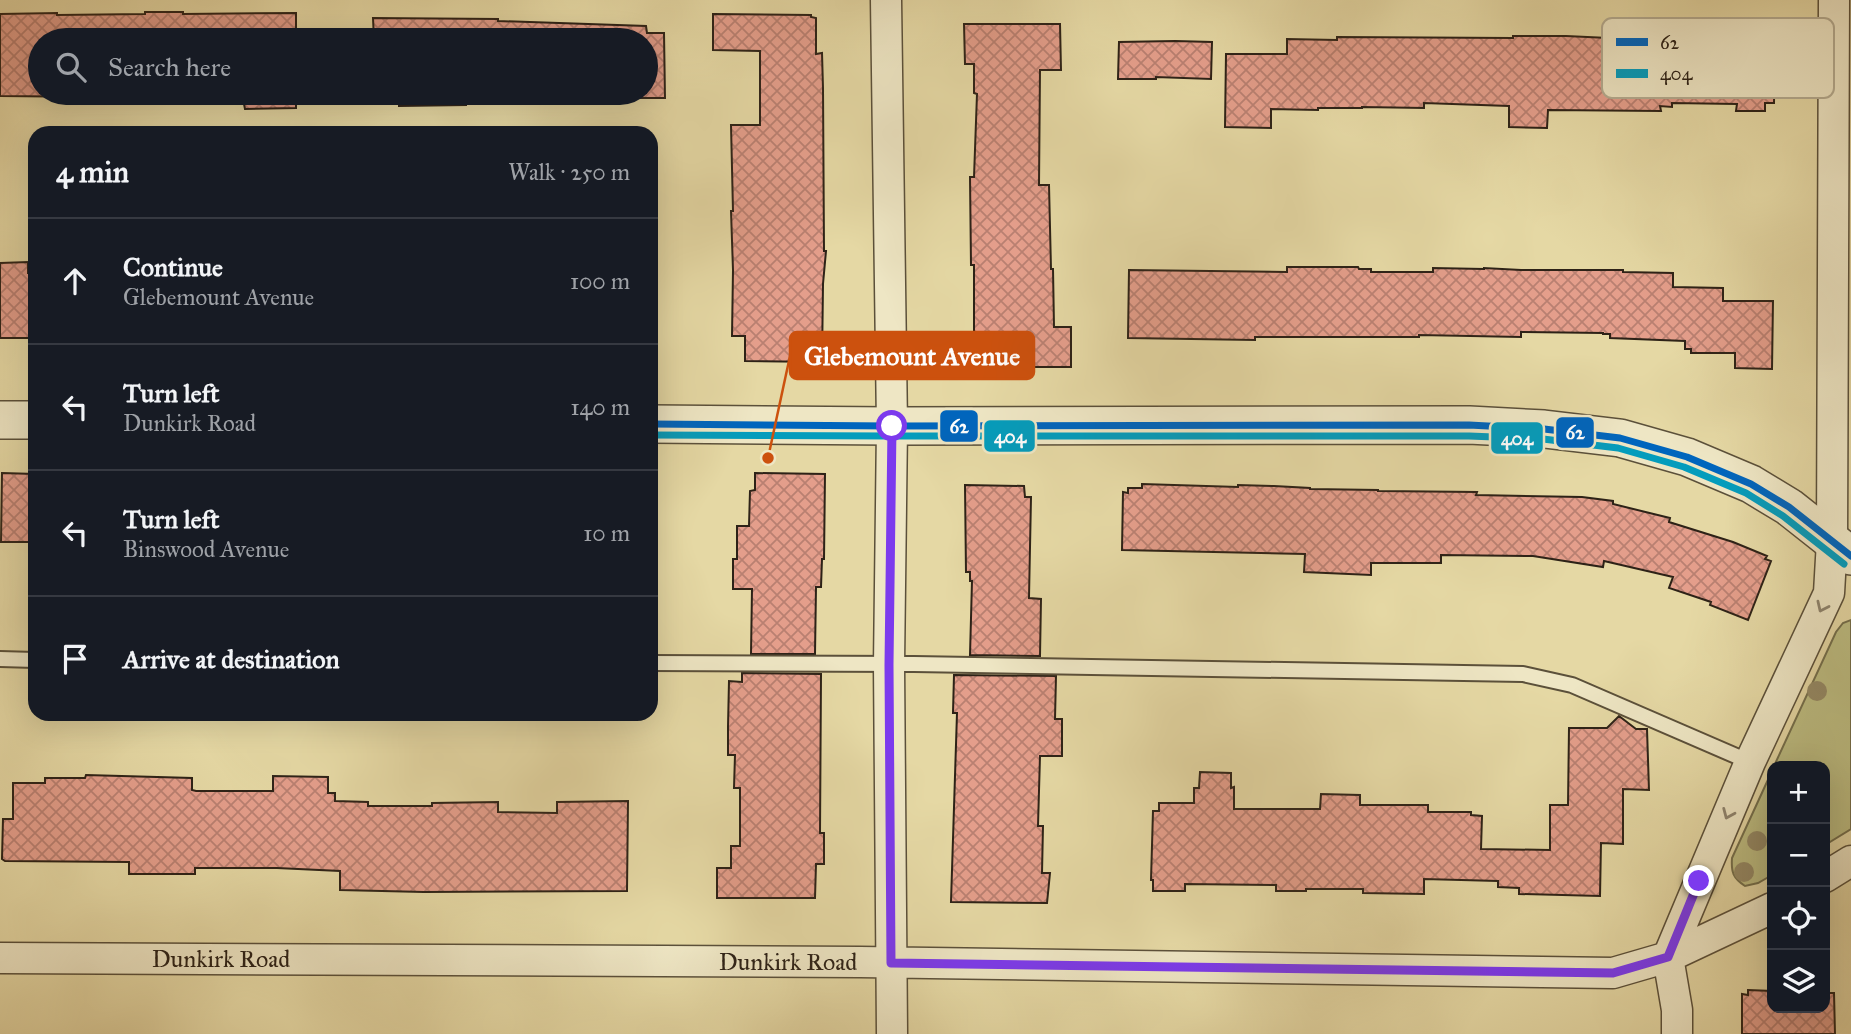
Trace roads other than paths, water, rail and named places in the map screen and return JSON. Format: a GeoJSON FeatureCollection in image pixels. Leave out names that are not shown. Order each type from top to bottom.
{"type":"FeatureCollection","features":[{"type":"Feature","properties":{"kind":"street"},"geometry":{"type":"LineString","coordinates":[[886,0],[892,426],[889,665],[892,1034]]}},
{"type":"Feature","properties":{"kind":"street"},"geometry":{"type":"LineString","coordinates":[[1676,1034],[1677,1010],[1668,957],[1750,762],[1829,593],[1842,549],[1834,0]]}},
{"type":"Feature","properties":{"kind":"street"},"geometry":{"type":"LineString","coordinates":[[0,419],[28,420]]}},
{"type":"Feature","properties":{"kind":"street"},"geometry":{"type":"LineString","coordinates":[[658,424],[1469,425],[1544,429],[1620,438],[1687,457],[1751,484],[1789,507],[1842,549]]}},
{"type":"Feature","properties":{"kind":"street"},"geometry":{"type":"LineString","coordinates":[[1830,874],[1851,861]]}},
{"type":"Feature","properties":{"kind":"street","name":"Dunkirk Road"},"geometry":{"type":"LineString","coordinates":[[0,958],[891,963],[1613,973],[1668,957],[1767,910]]}},
{"type":"Feature","properties":{"kind":"lane"},"geometry":{"type":"LineString","coordinates":[[0,659],[28,660]]}},
{"type":"Feature","properties":{"kind":"lane"},"geometry":{"type":"LineString","coordinates":[[658,663],[1523,674],[1572,685],[1750,762]]}},
{"type":"Feature","properties":{"kind":"place","name":"Glebemount Avenue"},"geometry":{"type":"Point","coordinates":[768,458]}}]}
